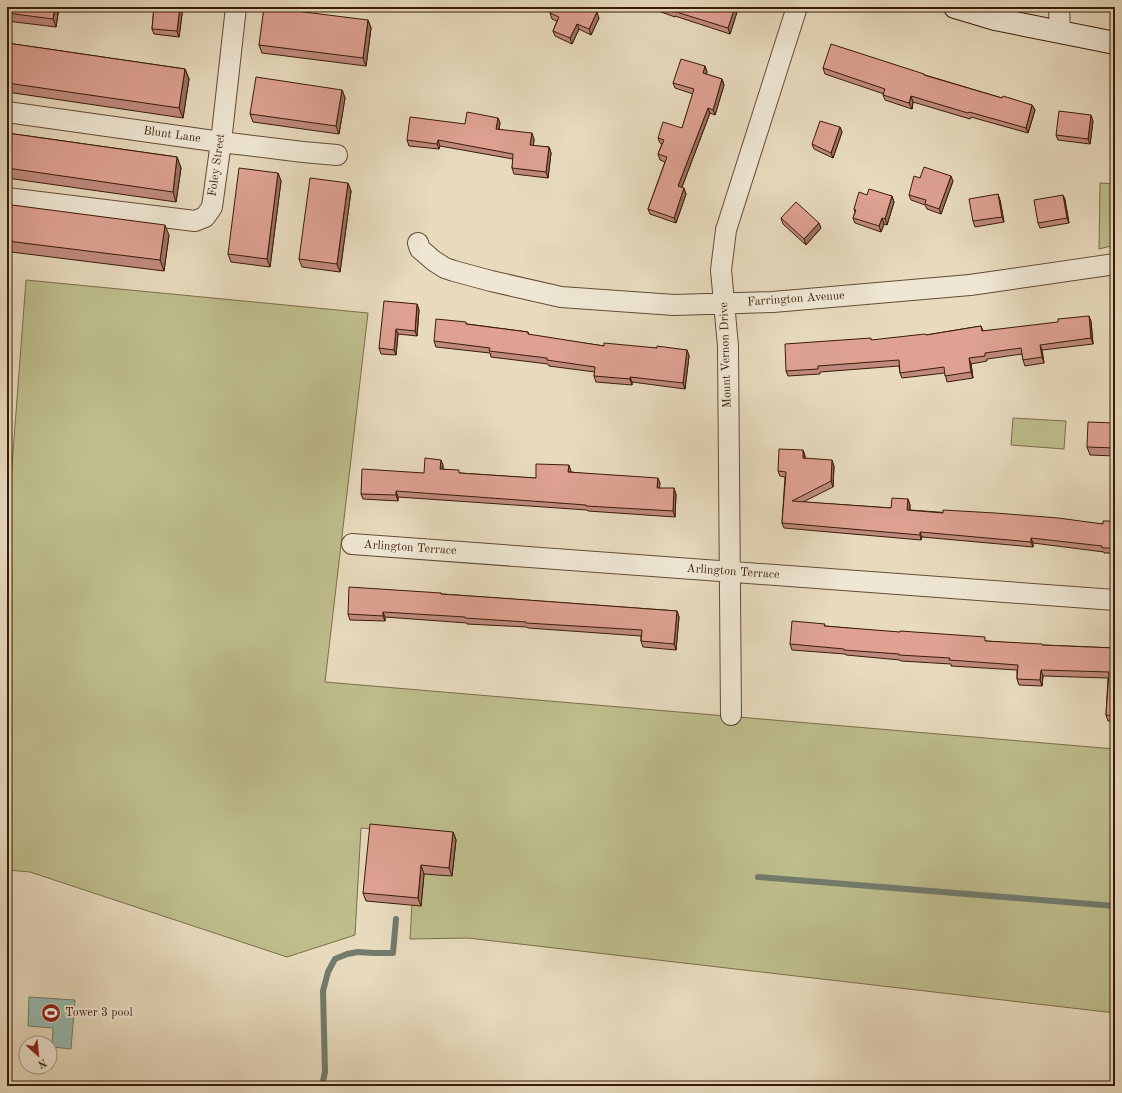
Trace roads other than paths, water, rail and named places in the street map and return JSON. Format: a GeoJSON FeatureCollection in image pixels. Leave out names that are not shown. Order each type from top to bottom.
{"type":"FeatureCollection","features":[{"type":"Feature","properties":{"kind":"main road"},"geometry":{"type":"LineString","coordinates":[[955,7],[995,19],[1115,43]]}},
{"type":"Feature","properties":{"kind":"street","name":"Foley Street"},"geometry":{"type":"LineString","coordinates":[[7,198],[195,221],[206,217],[212,207],[236,7]]}},
{"type":"Feature","properties":{"kind":"street","name":"Mount Vernon Drive"},"geometry":{"type":"LineString","coordinates":[[731,715],[728,346],[721,270],[726,230],[797,7]]}},
{"type":"Feature","properties":{"kind":"street"},"geometry":{"type":"LineString","coordinates":[[1060,7],[1060,32]]}},
{"type":"Feature","properties":{"kind":"street","name":"Blunt Lane"},"geometry":{"type":"LineString","coordinates":[[7,112],[221,142],[337,155]]}},
{"type":"Feature","properties":{"kind":"street","name":"Farrington Avenue"},"geometry":{"type":"LineString","coordinates":[[418,243],[420,249],[434,261],[446,268],[491,282],[561,297],[674,306],[773,302],[970,285],[1115,264]]}},
{"type":"Feature","properties":{"kind":"street","name":"Arlington Terrace"},"geometry":{"type":"LineString","coordinates":[[352,544],[1115,600]]}},
{"type":"Feature","properties":{"kind":"water","name":"Tower 3 pool"},"geometry":{"type":"Polygon","coordinates":[[[29,997],[75,1000],[71,1049],[58,1048],[58,1035],[53,1035],[53,1028],[28,1026],[29,997]]]}},
{"type":"Feature","properties":{"kind":"waterway"},"geometry":{"type":"LineString","coordinates":[[758,877],[1115,906]]}},
{"type":"Feature","properties":{"kind":"waterway"},"geometry":{"type":"LineString","coordinates":[[322,1086],[325,1072],[323,991],[328,972],[335,959],[347,954],[358,952],[393,953],[396,919]]}},
{"type":"Feature","properties":{"kind":"place","name":"Tower 3 pool"},"geometry":{"type":"Point","coordinates":[51,1013]}}]}
